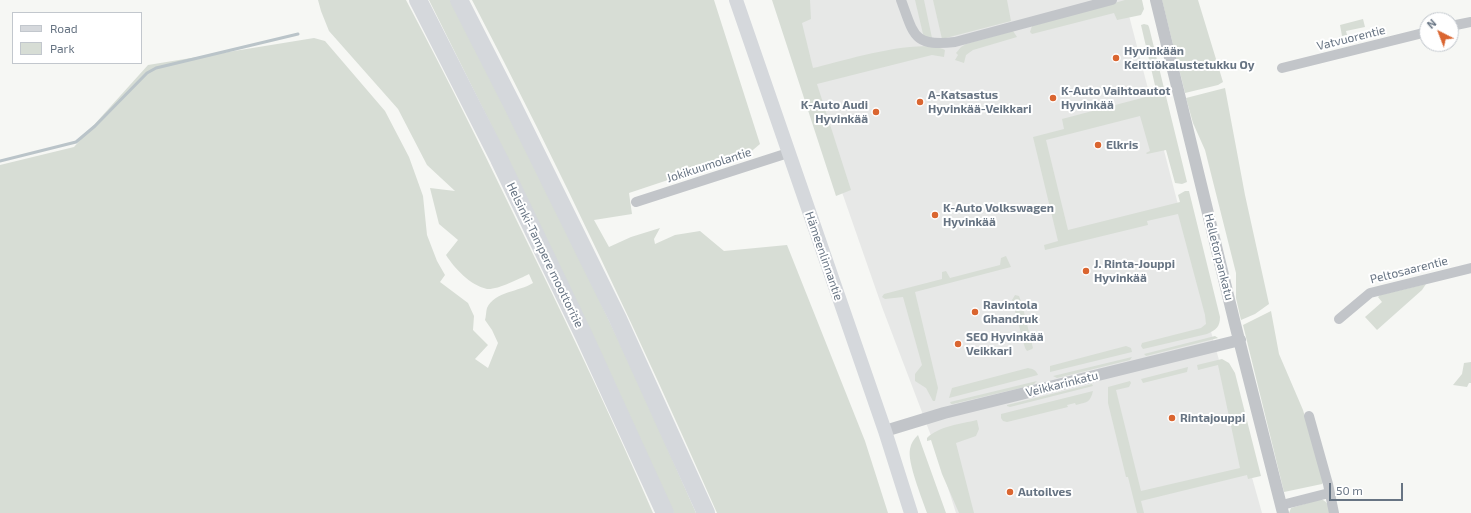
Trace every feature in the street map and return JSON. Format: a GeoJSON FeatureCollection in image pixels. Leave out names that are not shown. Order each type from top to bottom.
{"type":"FeatureCollection","features":[{"type":"Feature","properties":{"kind":"highway","name":"Helsinki-Tampere moottoritie"},"geometry":{"type":"LineString","coordinates":[[418,0],[510,181],[584,336],[665,513]]}},
{"type":"Feature","properties":{"kind":"highway"},"geometry":{"type":"LineString","coordinates":[[459,0],[618,318],[706,513]]}},
{"type":"Feature","properties":{"kind":"main road","name":"Hämeenlinnantie"},"geometry":{"type":"LineString","coordinates":[[736,0],[885,431],[911,513]]}},
{"type":"Feature","properties":{"kind":"street"},"geometry":{"type":"LineString","coordinates":[[901,0],[914,35],[929,43],[940,44],[955,42],[1112,0]]}},
{"type":"Feature","properties":{"kind":"street","name":"Helletorpankatu"},"geometry":{"type":"LineString","coordinates":[[1156,0],[1282,509]]}},
{"type":"Feature","properties":{"kind":"street"},"geometry":{"type":"LineString","coordinates":[[1459,24],[1471,22]]}},
{"type":"Feature","properties":{"kind":"street","name":"Vatvuorentie"},"geometry":{"type":"LineString","coordinates":[[1282,68],[1419,34]]}},
{"type":"Feature","properties":{"kind":"street","name":"Jokikuumolantie"},"geometry":{"type":"LineString","coordinates":[[636,202],[788,153]]}},
{"type":"Feature","properties":{"kind":"street","name":"Peltosaarentie"},"geometry":{"type":"LineString","coordinates":[[1339,319],[1370,293],[1471,268]]}},
{"type":"Feature","properties":{"kind":"street","name":"Veikkarinkatu"},"geometry":{"type":"LineString","coordinates":[[885,431],[944,413],[1240,340]]}},
{"type":"Feature","properties":{"kind":"street"},"geometry":{"type":"LineString","coordinates":[[1309,416],[1328,484],[1334,513]]}},
{"type":"Feature","properties":{"kind":"street"},"geometry":{"type":"LineString","coordinates":[[1282,509],[1329,492]]}},
{"type":"Feature","properties":{"kind":"shaded area"},"geometry":{"type":"Polygon","coordinates":[[[775,0],[1125,0],[1210,328],[1262,513],[956,513],[933,441],[882,307],[775,0]]]}},
{"type":"Feature","properties":{"kind":"green space"},"geometry":{"type":"Polygon","coordinates":[[[318,0],[406,0],[470,125],[548,284],[609,414],[653,513],[0,513],[0,165],[74,147],[148,65],[314,38],[325,41],[385,111],[409,157],[423,196],[427,235],[437,261],[445,275],[440,282],[468,303],[474,316],[473,330],[488,345],[475,359],[488,368],[498,343],[485,320],[487,308],[491,302],[501,295],[533,283],[529,274],[502,286],[487,289],[475,284],[458,271],[446,255],[458,240],[439,224],[430,188],[455,191],[427,165],[398,109],[329,31],[318,0]]]}},
{"type":"Feature","properties":{"kind":"green space"},"geometry":{"type":"Polygon","coordinates":[[[429,0],[450,0],[454,5],[521,136],[636,377],[696,513],[674,513],[501,145],[429,0]]]}},
{"type":"Feature","properties":{"kind":"green space"},"geometry":{"type":"Polygon","coordinates":[[[472,0],[714,0],[760,144],[741,160],[674,178],[629,193],[632,214],[594,220],[609,247],[631,237],[660,228],[654,239],[655,244],[675,235],[700,231],[724,251],[787,245],[865,441],[888,513],[717,513],[659,383],[599,255],[537,127],[472,0]]]}},
{"type":"Feature","properties":{"kind":"green space"},"geometry":{"type":"Polygon","coordinates":[[[772,0],[810,0],[811,19],[802,23],[813,68],[900,48],[918,46],[933,47],[945,50],[944,57],[932,55],[817,84],[851,190],[836,196],[772,0]]]}},
{"type":"Feature","properties":{"kind":"green space"},"geometry":{"type":"Polygon","coordinates":[[[915,0],[924,0],[932,38],[925,37],[923,34],[915,0]]]}},
{"type":"Feature","properties":{"kind":"green space"},"geometry":{"type":"Polygon","coordinates":[[[933,0],[1007,0],[1011,21],[942,39],[933,0]]]}},
{"type":"Feature","properties":{"kind":"green space"},"geometry":{"type":"Polygon","coordinates":[[[1125,0],[1142,0],[1144,9],[1141,15],[1117,20],[1114,13],[1032,34],[1030,32],[1032,26],[1125,0]]]}},
{"type":"Feature","properties":{"kind":"green space"},"geometry":{"type":"Polygon","coordinates":[[[1162,0],[1198,0],[1223,82],[1218,85],[1185,93],[1162,0]]]}},
{"type":"Feature","properties":{"kind":"green space"},"geometry":{"type":"Polygon","coordinates":[[[1363,19],[1365,27],[1346,31],[1347,35],[1342,36],[1340,25],[1363,19]]]}},
{"type":"Feature","properties":{"kind":"green space"},"geometry":{"type":"Polygon","coordinates":[[[1141,25],[1148,25],[1149,27],[1187,182],[1182,184],[1175,183],[1166,150],[1146,153],[1150,151],[1140,116],[1046,140],[1068,230],[1180,202],[1178,195],[1185,191],[1189,191],[1220,317],[1219,323],[1215,330],[1207,334],[1143,349],[1141,346],[1142,343],[1201,328],[1206,324],[1205,315],[1178,214],[1147,221],[1148,225],[1045,250],[1044,245],[1058,241],[1033,137],[1064,129],[1062,119],[1157,94],[1141,25]]]}},
{"type":"Feature","properties":{"kind":"green space"},"geometry":{"type":"Polygon","coordinates":[[[1013,31],[1017,37],[973,50],[966,55],[964,63],[955,60],[958,55],[956,53],[966,44],[1013,31]]]}},
{"type":"Feature","properties":{"kind":"green space"},"geometry":{"type":"Polygon","coordinates":[[[1225,88],[1245,195],[1269,304],[1255,314],[1241,320],[1236,298],[1236,273],[1205,150],[1193,123],[1186,98],[1225,88]]]}},
{"type":"Feature","properties":{"kind":"green space"},"geometry":{"type":"Polygon","coordinates":[[[1006,256],[1011,267],[915,292],[938,388],[935,401],[933,401],[926,388],[915,381],[915,374],[922,365],[903,297],[885,299],[882,297],[884,294],[942,279],[942,272],[946,271],[950,278],[1000,265],[1001,258],[1006,256]]]}},
{"type":"Feature","properties":{"kind":"green space"},"geometry":{"type":"Polygon","coordinates":[[[1426,284],[1422,290],[1377,330],[1365,317],[1382,302],[1378,297],[1380,295],[1426,284]]]}},
{"type":"Feature","properties":{"kind":"green space"},"geometry":{"type":"Polygon","coordinates":[[[1015,295],[1019,296],[1022,304],[1033,348],[1027,351],[1012,300],[1015,295]]]}},
{"type":"Feature","properties":{"kind":"green space"},"geometry":{"type":"Polygon","coordinates":[[[1271,311],[1279,354],[1303,410],[1324,481],[1322,484],[1284,492],[1243,325],[1271,311]]]}},
{"type":"Feature","properties":{"kind":"green space"},"geometry":{"type":"Polygon","coordinates":[[[1215,336],[1218,338],[1146,356],[1144,354],[1215,336]]]}},
{"type":"Feature","properties":{"kind":"green space"},"geometry":{"type":"Polygon","coordinates":[[[1126,346],[1131,348],[1132,352],[1050,372],[1050,366],[1126,346]]]}},
{"type":"Feature","properties":{"kind":"green space"},"geometry":{"type":"Polygon","coordinates":[[[1132,357],[1130,360],[1057,378],[1053,376],[1132,357]]]}},
{"type":"Feature","properties":{"kind":"green space"},"geometry":{"type":"Polygon","coordinates":[[[1222,359],[1229,363],[1235,373],[1261,476],[1248,479],[1247,475],[1141,501],[1144,513],[1137,513],[1128,477],[1126,477],[1108,403],[1108,387],[1130,381],[1131,383],[1129,387],[1116,390],[1141,491],[1240,468],[1218,365],[1198,370],[1197,365],[1222,359]]]}},
{"type":"Feature","properties":{"kind":"green space"},"geometry":{"type":"Polygon","coordinates":[[[1471,362],[1471,383],[1469,383],[1467,387],[1453,385],[1462,374],[1464,363],[1471,362]]]}},
{"type":"Feature","properties":{"kind":"green space"},"geometry":{"type":"Polygon","coordinates":[[[1188,367],[1187,372],[1143,383],[1141,379],[1188,367]]]}},
{"type":"Feature","properties":{"kind":"green space"},"geometry":{"type":"Polygon","coordinates":[[[1028,368],[1034,370],[1038,375],[949,398],[952,388],[1028,368]]]}},
{"type":"Feature","properties":{"kind":"green space"},"geometry":{"type":"Polygon","coordinates":[[[1037,381],[1033,385],[953,404],[950,402],[1037,381]]]}},
{"type":"Feature","properties":{"kind":"green space"},"geometry":{"type":"Polygon","coordinates":[[[1092,384],[1093,386],[1010,407],[1007,406],[1007,405],[1092,384]]]}},
{"type":"Feature","properties":{"kind":"green space"},"geometry":{"type":"Polygon","coordinates":[[[1093,391],[1091,398],[1083,403],[1067,405],[1068,407],[1007,422],[1003,421],[1001,418],[1001,414],[1093,391]]]}},
{"type":"Feature","properties":{"kind":"green space"},"geometry":{"type":"Polygon","coordinates":[[[977,420],[979,429],[976,436],[956,443],[974,513],[959,513],[942,474],[931,440],[927,441],[927,438],[944,428],[977,420]]]}},
{"type":"Feature","properties":{"kind":"green space"},"geometry":{"type":"Polygon","coordinates":[[[918,435],[946,513],[927,513],[913,471],[910,455],[911,445],[918,435]]]}},
{"type":"Feature","properties":{"kind":"green space"},"geometry":{"type":"Polygon","coordinates":[[[1321,499],[1328,504],[1331,513],[1289,513],[1291,508],[1321,499]]]}},
{"type":"Feature","properties":{"kind":"waterway"},"geometry":{"type":"LineString","coordinates":[[0,161],[76,142],[95,126],[147,73],[156,68],[298,34]]}},
{"type":"Feature","properties":{"kind":"place","name":"Hyvinkään Keittiökalustetukku Oy"},"geometry":{"type":"Point","coordinates":[1116,58]}},
{"type":"Feature","properties":{"kind":"place","name":"K-Auto Vaihtoautot Hyvinkää"},"geometry":{"type":"Point","coordinates":[1053,98]}},
{"type":"Feature","properties":{"kind":"place","name":"A-Katsastus Hyvinkää-Veikkari"},"geometry":{"type":"Point","coordinates":[920,102]}},
{"type":"Feature","properties":{"kind":"place","name":"K-Auto Audi Hyvinkää"},"geometry":{"type":"Point","coordinates":[876,112]}},
{"type":"Feature","properties":{"kind":"place","name":"Elkris"},"geometry":{"type":"Point","coordinates":[1098,145]}},
{"type":"Feature","properties":{"kind":"place","name":"K-Auto Volkswagen Hyvinkää"},"geometry":{"type":"Point","coordinates":[935,215]}},
{"type":"Feature","properties":{"kind":"place","name":"J. Rinta-Jouppi Hyvinkää"},"geometry":{"type":"Point","coordinates":[1086,271]}},
{"type":"Feature","properties":{"kind":"place","name":"Ravintola Ghandruk"},"geometry":{"type":"Point","coordinates":[975,312]}},
{"type":"Feature","properties":{"kind":"place","name":"SEO Hyvinkää Veikkari"},"geometry":{"type":"Point","coordinates":[958,344]}},
{"type":"Feature","properties":{"kind":"place","name":"Rintajouppi"},"geometry":{"type":"Point","coordinates":[1172,418]}},
{"type":"Feature","properties":{"kind":"place","name":"Autoilves"},"geometry":{"type":"Point","coordinates":[1010,492]}}]}
